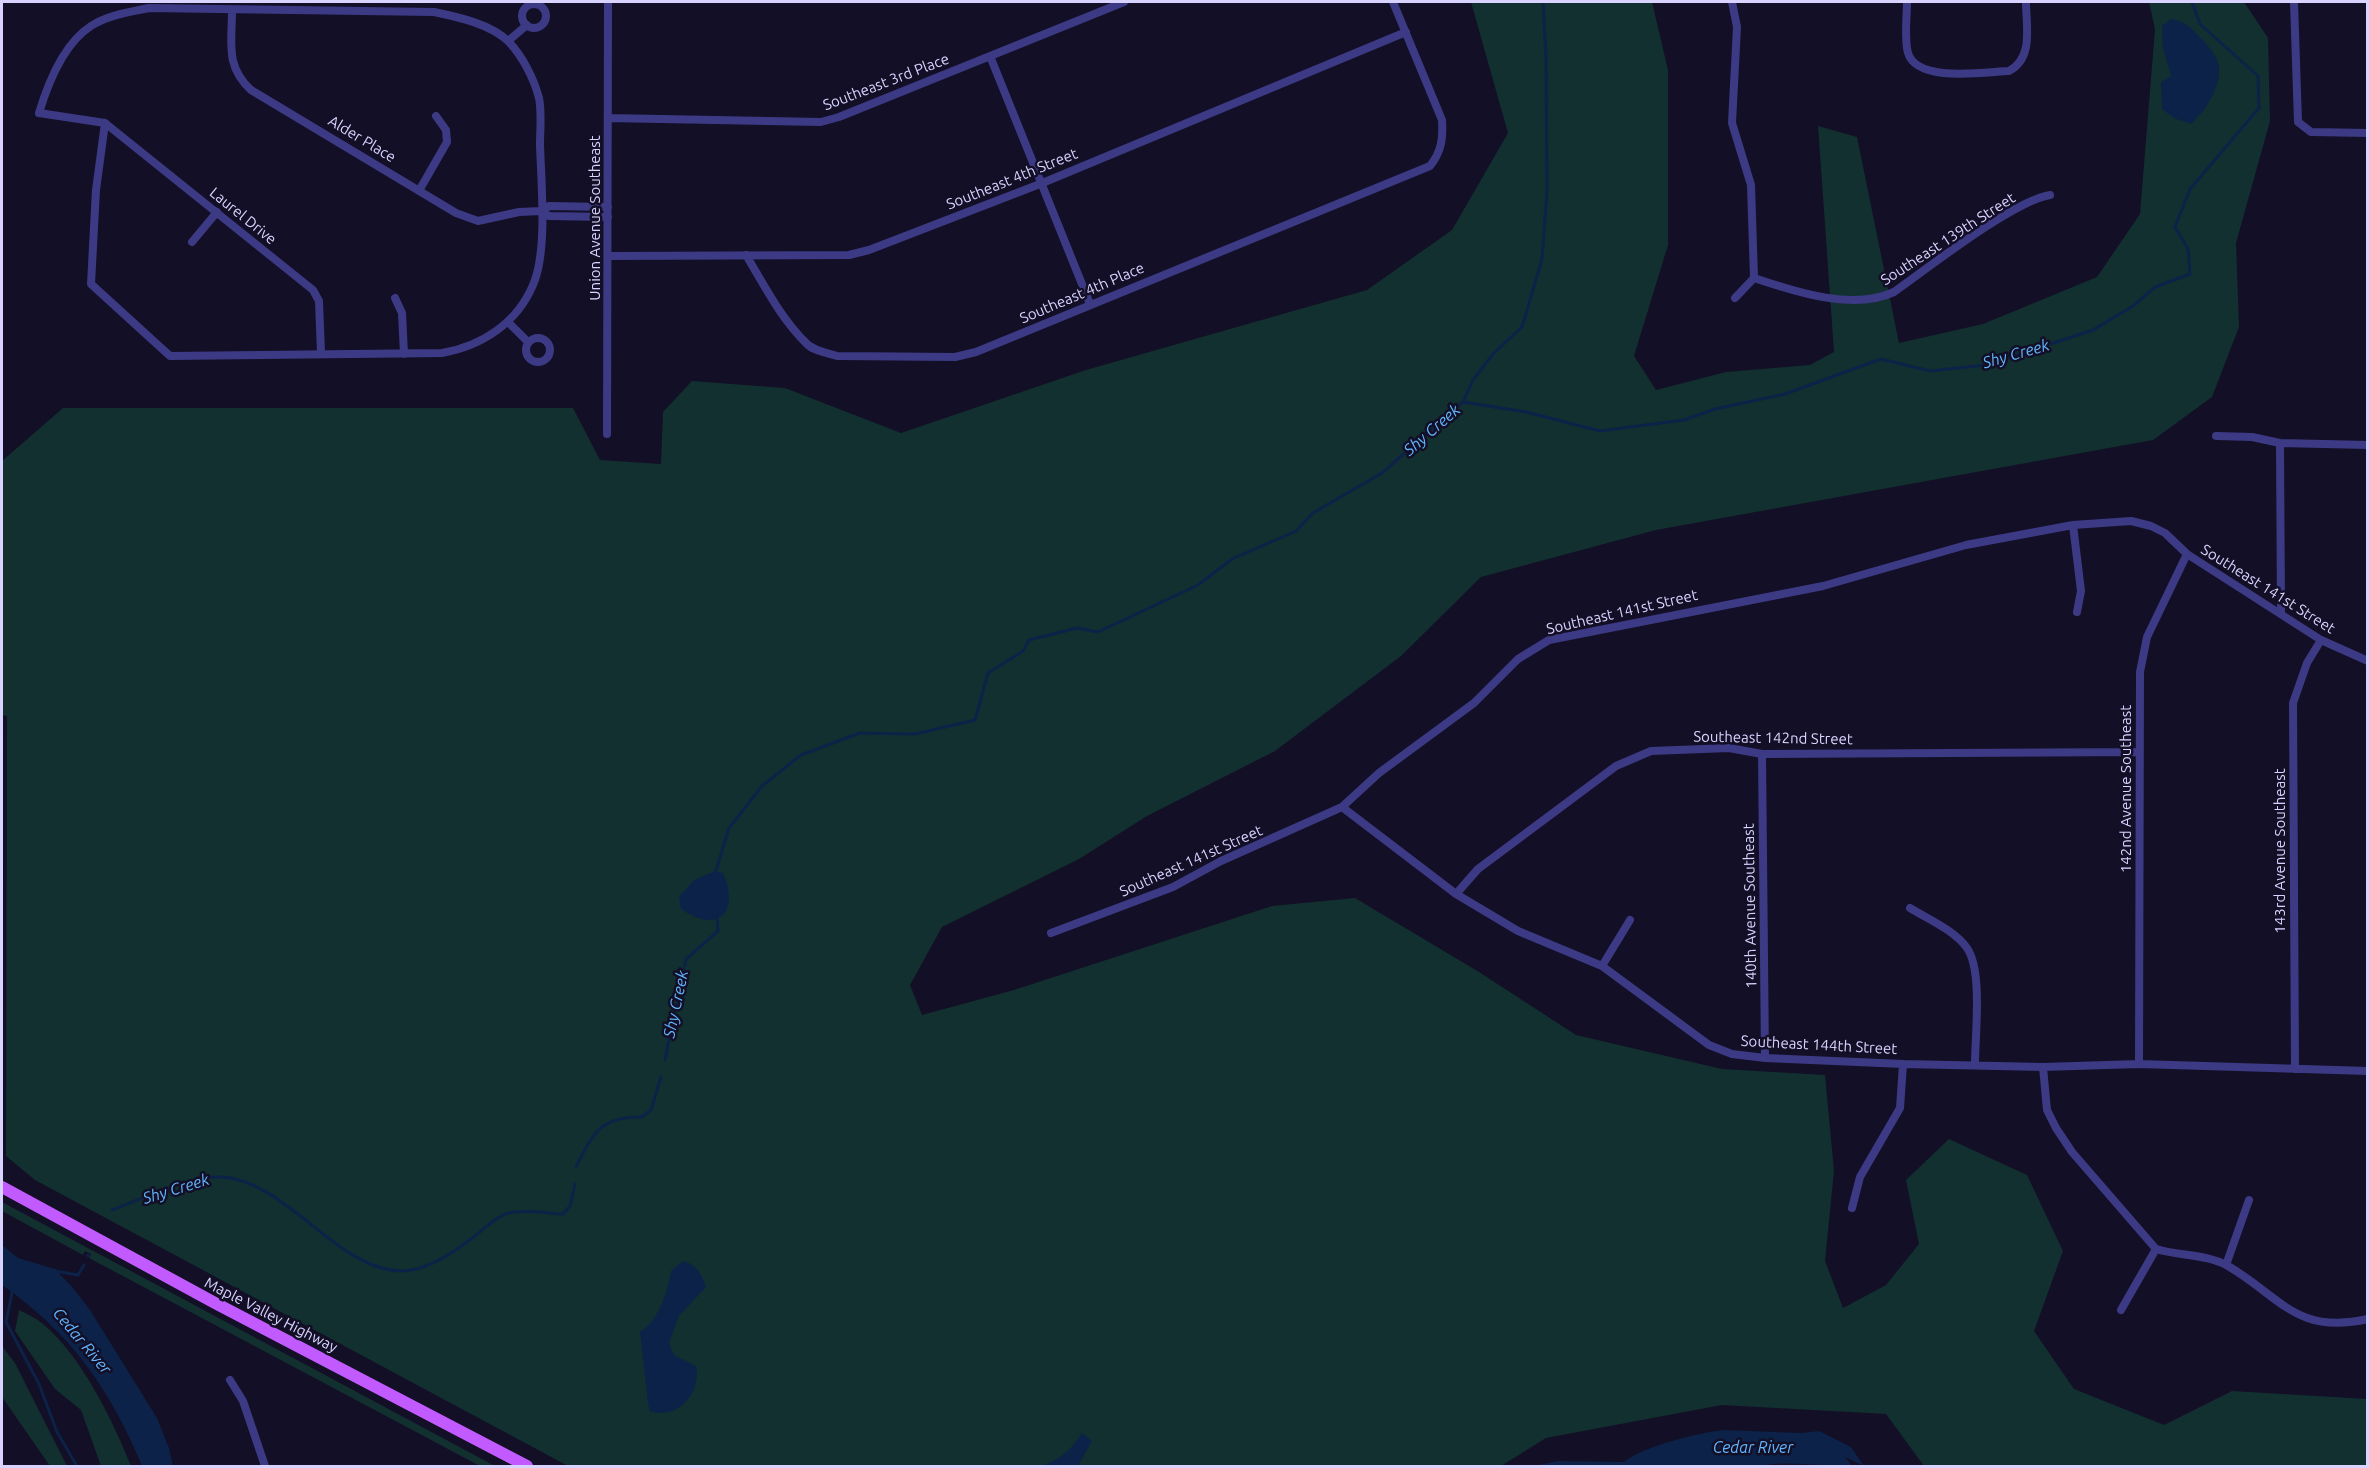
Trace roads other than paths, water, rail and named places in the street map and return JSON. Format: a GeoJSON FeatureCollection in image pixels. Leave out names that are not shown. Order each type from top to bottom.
{"type":"FeatureCollection","features":[{"type":"Feature","properties":{"kind":"main road","name":"Maple Valley Highway"},"geometry":{"type":"LineString","coordinates":[[2,1188],[214,1304],[527,1467]]}},
{"type":"Feature","properties":{"kind":"street","name":"Union Avenue Southeast"},"geometry":{"type":"LineString","coordinates":[[607,434],[608,2]]}},
{"type":"Feature","properties":{"kind":"street","name":"Southeast 3rd Place"},"geometry":{"type":"LineString","coordinates":[[608,118],[821,122],[839,117],[1124,2]]}},
{"type":"Feature","properties":{"kind":"street"},"geometry":{"type":"LineString","coordinates":[[1393,2],[1406,33]]}},
{"type":"Feature","properties":{"kind":"street"},"geometry":{"type":"LineString","coordinates":[[1732,2],[1737,27],[1732,123],[1751,185],[1754,278],[1735,298]]}},
{"type":"Feature","properties":{"kind":"street"},"geometry":{"type":"LineString","coordinates":[[1907,2],[1907,52],[1912,62],[1931,73],[2009,71],[2019,66],[2026,52],[2026,2]]}},
{"type":"Feature","properties":{"kind":"street"},"geometry":{"type":"LineString","coordinates":[[2295,2],[2297,117],[2301,126],[2311,132],[2367,133]]}},
{"type":"Feature","properties":{"kind":"street"},"geometry":{"type":"LineString","coordinates":[[149,8],[434,12],[461,18],[508,41],[532,78],[539,100],[540,264],[523,304],[508,322],[482,340],[460,350],[442,353],[170,356],[91,284],[96,190],[105,123],[39,112],[49,78],[67,51],[90,26],[116,15],[149,8]]}},
{"type":"Feature","properties":{"kind":"street","name":"Alder Place"},"geometry":{"type":"LineString","coordinates":[[232,10],[233,67],[240,79],[251,90],[420,189],[456,213],[478,220],[519,212],[541,211]]}},
{"type":"Feature","properties":{"kind":"street"},"geometry":{"type":"LineString","coordinates":[[508,41],[526,25]]}},
{"type":"Feature","properties":{"kind":"street","name":"Southeast 4th Place"},"geometry":{"type":"LineString","coordinates":[[746,255],[772,300],[808,345],[837,356],[955,357],[976,352],[1430,166],[1439,155],[1443,140],[1442,120],[1406,33]]}},
{"type":"Feature","properties":{"kind":"street","name":"Southeast 4th Street"},"geometry":{"type":"LineString","coordinates":[[609,256],[849,255],[869,250],[1040,184],[1406,33]]}},
{"type":"Feature","properties":{"kind":"street"},"geometry":{"type":"LineString","coordinates":[[990,56],[1090,304]]}},
{"type":"Feature","properties":{"kind":"street"},"geometry":{"type":"LineString","coordinates":[[420,189],[447,142],[446,130],[436,116]]}},
{"type":"Feature","properties":{"kind":"street","name":"Laurel Drive"},"geometry":{"type":"LineString","coordinates":[[105,123],[312,290],[319,301],[321,353]]}},
{"type":"Feature","properties":{"kind":"street","name":"Southeast 139th Street"},"geometry":{"type":"LineString","coordinates":[[1754,278],[1829,297],[1869,301],[1879,299],[1894,292],[1977,234],[2021,207],[2050,195]]}},
{"type":"Feature","properties":{"kind":"street"},"geometry":{"type":"LineString","coordinates":[[541,211],[549,206],[608,207]]}},
{"type":"Feature","properties":{"kind":"street"},"geometry":{"type":"LineString","coordinates":[[541,211],[549,216],[608,217]]}},
{"type":"Feature","properties":{"kind":"street"},"geometry":{"type":"LineString","coordinates":[[192,242],[217,212]]}},
{"type":"Feature","properties":{"kind":"street"},"geometry":{"type":"LineString","coordinates":[[395,297],[402,313],[404,354]]}},
{"type":"Feature","properties":{"kind":"street"},"geometry":{"type":"LineString","coordinates":[[508,322],[528,342]]}},
{"type":"Feature","properties":{"kind":"street"},"geometry":{"type":"LineString","coordinates":[[2216,436],[2252,437],[2280,443],[2367,445]]}},
{"type":"Feature","properties":{"kind":"street"},"geometry":{"type":"LineString","coordinates":[[2280,443],[2281,612]]}},
{"type":"Feature","properties":{"kind":"street","name":"Southeast 141st Street"},"geometry":{"type":"LineString","coordinates":[[1051,933],[1193,878],[1221,861],[1342,807],[1378,773],[1474,703],[1518,659],[1549,640],[1823,586],[1966,545],[2073,525],[2131,521],[2151,526],[2165,533],[2187,554],[2281,612],[2321,640],[2367,661]]}},
{"type":"Feature","properties":{"kind":"street"},"geometry":{"type":"LineString","coordinates":[[2073,525],[2081,591],[2077,612]]}},
{"type":"Feature","properties":{"kind":"street","name":"142nd Avenue Southeast"},"geometry":{"type":"LineString","coordinates":[[2139,1064],[2140,672],[2147,637],[2187,554]]}},
{"type":"Feature","properties":{"kind":"street","name":"143rd Avenue Southeast"},"geometry":{"type":"LineString","coordinates":[[2295,1069],[2293,703],[2307,663],[2321,640]]}},
{"type":"Feature","properties":{"kind":"street","name":"Southeast 142nd Street"},"geometry":{"type":"LineString","coordinates":[[1456,894],[1478,869],[1616,766],[1651,751],[1729,748],[1762,754],[2139,752]]}},
{"type":"Feature","properties":{"kind":"street","name":"140th Avenue Southeast"},"geometry":{"type":"LineString","coordinates":[[1762,754],[1765,1058]]}},
{"type":"Feature","properties":{"kind":"street","name":"Southeast 144th Street"},"geometry":{"type":"LineString","coordinates":[[1342,807],[1456,894],[1518,931],[1602,966],[1709,1045],[1732,1054],[1765,1058],[1903,1064],[2043,1067],[2139,1064],[2367,1071]]}},
{"type":"Feature","properties":{"kind":"street"},"geometry":{"type":"LineString","coordinates":[[1910,908],[1951,933],[1966,946],[1975,962],[1975,1064]]}},
{"type":"Feature","properties":{"kind":"street"},"geometry":{"type":"LineString","coordinates":[[1602,966],[1629,920]]}},
{"type":"Feature","properties":{"kind":"street"},"geometry":{"type":"LineString","coordinates":[[1852,1208],[1860,1176],[1900,1108],[1903,1064]]}},
{"type":"Feature","properties":{"kind":"street"},"geometry":{"type":"LineString","coordinates":[[2043,1067],[2047,1110],[2056,1128],[2072,1152],[2156,1249],[2226,1265],[2294,1315],[2309,1321],[2356,1322],[2367,1319]]}},
{"type":"Feature","properties":{"kind":"street"},"geometry":{"type":"LineString","coordinates":[[2226,1265],[2249,1200]]}},
{"type":"Feature","properties":{"kind":"street"},"geometry":{"type":"LineString","coordinates":[[2121,1310],[2156,1249]]}},
{"type":"Feature","properties":{"kind":"street"},"geometry":{"type":"LineString","coordinates":[[230,1380],[243,1401],[265,1467]]}},
{"type":"Feature","properties":{"kind":"water"},"geometry":{"type":"Polygon","coordinates":[[[2171,19],[2183,23],[2195,32],[2211,49],[2219,66],[2215,90],[2202,112],[2191,124],[2174,118],[2162,109],[2161,82],[2171,76],[2163,48],[2162,26],[2171,19]]]}},
{"type":"Feature","properties":{"kind":"water"},"geometry":{"type":"Polygon","coordinates":[[[715,871],[723,873],[728,887],[729,899],[723,915],[706,920],[694,917],[681,909],[679,897],[694,880],[715,871]]]}},
{"type":"Feature","properties":{"kind":"water","name":"Cedar River"},"geometry":{"type":"Polygon","coordinates":[[[2,1245],[18,1258],[55,1269],[73,1288],[90,1310],[157,1418],[169,1448],[173,1466],[142,1466],[116,1412],[86,1365],[68,1343],[27,1303],[2,1285],[2,1245]]]}},
{"type":"Feature","properties":{"kind":"water"},"geometry":{"type":"Polygon","coordinates":[[[683,1261],[688,1262],[698,1271],[706,1287],[679,1316],[669,1343],[674,1355],[696,1366],[697,1376],[691,1395],[685,1402],[669,1412],[660,1413],[650,1411],[648,1404],[640,1332],[647,1327],[657,1313],[671,1271],[683,1261]]]}},
{"type":"Feature","properties":{"kind":"water","name":"Cedar River"},"geometry":{"type":"Polygon","coordinates":[[[1724,1430],[1801,1433],[1819,1431],[1851,1447],[1864,1466],[1845,1457],[1852,1466],[1772,1464],[1761,1466],[1534,1466],[1558,1461],[1624,1462],[1644,1451],[1671,1441],[1724,1430]]]}},
{"type":"Feature","properties":{"kind":"water"},"geometry":{"type":"Polygon","coordinates":[[[1082,1433],[1092,1441],[1078,1466],[1042,1466],[1065,1453],[1082,1433]]]}},
{"type":"Feature","properties":{"kind":"waterway"},"geometry":{"type":"LineString","coordinates":[[1463,402],[1473,380],[1493,354],[1522,327],[1542,259],[1547,191],[1546,57],[1543,2]]}},
{"type":"Feature","properties":{"kind":"waterway","name":"Shy Creek"},"geometry":{"type":"LineString","coordinates":[[715,874],[729,828],[762,786],[801,755],[860,733],[915,734],[975,720],[988,673],[1023,651],[1029,640],[1077,628],[1098,632],[1198,585],[1232,559],[1296,531],[1313,513],[1382,473],[1463,402],[1526,412],[1600,431],[1684,420],[1715,409],[1785,394],[1881,359],[1930,371],[1986,365],[2093,330],[2133,306],[2155,287],[2190,274],[2188,249],[2175,227],[2190,189],[2259,108],[2258,76],[2200,24],[2192,2]]}},
{"type":"Feature","properties":{"kind":"waterway","name":"Shy Creek"},"geometry":{"type":"LineString","coordinates":[[665,1060],[686,959],[718,931],[717,917]]}},
{"type":"Feature","properties":{"kind":"waterway","name":"Shy Creek"},"geometry":{"type":"LineString","coordinates":[[576,1167],[600,1129],[617,1120],[642,1117],[651,1110],[661,1077]]}},
{"type":"Feature","properties":{"kind":"waterway","name":"Shy Creek"},"geometry":{"type":"LineString","coordinates":[[112,1210],[166,1189],[209,1177],[245,1182],[268,1193],[355,1256],[378,1267],[401,1271],[420,1268],[438,1260],[508,1213],[528,1211],[563,1214],[570,1206],[575,1184]]}},
{"type":"Feature","properties":{"kind":"waterway"},"geometry":{"type":"LineString","coordinates":[[55,1271],[78,1275],[84,1265]]}},
{"type":"Feature","properties":{"kind":"waterway"},"geometry":{"type":"LineString","coordinates":[[13,1288],[6,1322],[39,1384],[57,1432],[77,1466]]}}]}
